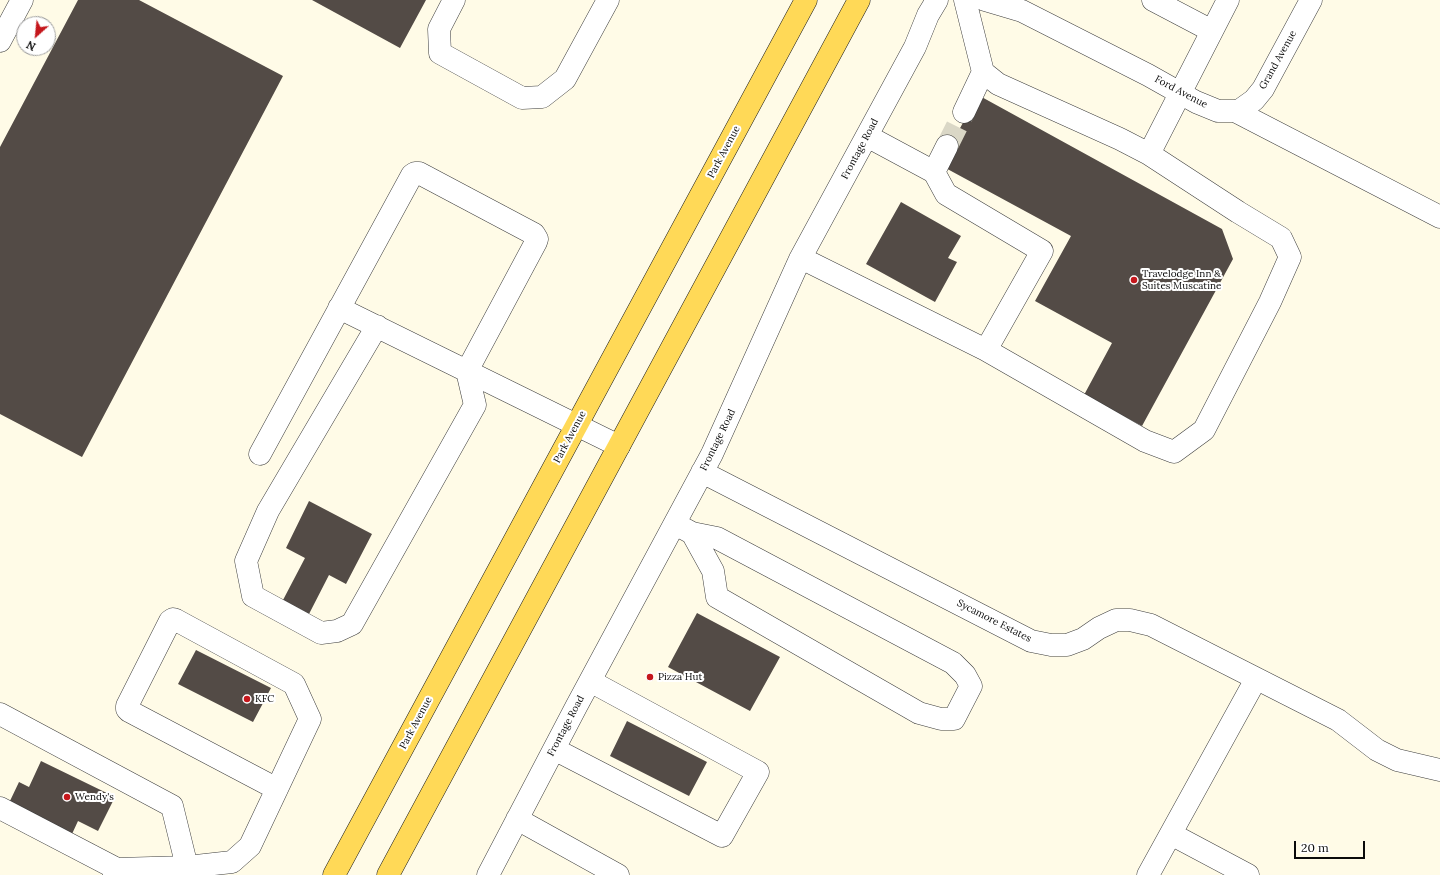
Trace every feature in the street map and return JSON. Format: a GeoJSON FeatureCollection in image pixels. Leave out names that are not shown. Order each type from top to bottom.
{"type":"FeatureCollection","features":[{"type":"Feature","properties":{"kind":"main road","name":"Park Avenue"},"geometry":{"type":"LineString","coordinates":[[334,875],[806,0]]}},
{"type":"Feature","properties":{"kind":"main road"},"geometry":{"type":"LineString","coordinates":[[388,875],[860,0]]}},
{"type":"Feature","properties":{"kind":"street"},"geometry":{"type":"LineString","coordinates":[[0,41],[22,0]]}},
{"type":"Feature","properties":{"kind":"street"},"geometry":{"type":"LineString","coordinates":[[454,0],[439,29],[440,53],[522,98],[542,97],[565,79],[608,0]]}},
{"type":"Feature","properties":{"kind":"street","name":"Frontage Road"},"geometry":{"type":"LineString","coordinates":[[488,875],[590,681],[683,528],[702,472],[712,454],[801,258],[915,47],[928,15],[937,0]]}},
{"type":"Feature","properties":{"kind":"street"},"geometry":{"type":"LineString","coordinates":[[801,258],[986,350],[1145,441],[1174,452],[1204,430],[1270,302],[1290,257],[1282,238],[1238,212],[1149,154],[1120,139],[998,84],[983,72],[965,0]]}},
{"type":"Feature","properties":{"kind":"street","name":"Ford Avenue"},"geometry":{"type":"LineString","coordinates":[[985,0],[1022,11],[1180,92],[1196,102],[1218,111],[1235,111],[1440,217]]}},
{"type":"Feature","properties":{"kind":"street"},"geometry":{"type":"LineString","coordinates":[[1153,0],[1212,31]]}},
{"type":"Feature","properties":{"kind":"street"},"geometry":{"type":"LineString","coordinates":[[1149,154],[1228,0]]}},
{"type":"Feature","properties":{"kind":"street","name":"Grand Avenue"},"geometry":{"type":"LineString","coordinates":[[1235,111],[1240,110],[1254,100],[1263,89],[1311,0]]}},
{"type":"Feature","properties":{"kind":"street"},"geometry":{"type":"LineString","coordinates":[[964,112],[983,72]]}},
{"type":"Feature","properties":{"kind":"street"},"geometry":{"type":"LineString","coordinates":[[867,136],[934,172],[946,194],[1042,251],[986,350]]}},
{"type":"Feature","properties":{"kind":"street"},"geometry":{"type":"LineString","coordinates":[[934,172],[947,146]]}},
{"type":"Feature","properties":{"kind":"street"},"geometry":{"type":"LineString","coordinates":[[260,454],[412,175],[419,173],[534,234],[537,239],[536,242],[467,371],[475,405],[352,624],[337,631],[321,633],[253,596],[246,561],[268,511],[376,326]]}},
{"type":"Feature","properties":{"kind":"street"},"geometry":{"type":"LineString","coordinates":[[339,308],[619,446]]}},
{"type":"Feature","properties":{"kind":"street","name":"Sycamore Estates"},"geometry":{"type":"LineString","coordinates":[[702,472],[1031,641],[1050,645],[1067,645],[1083,639],[1099,628],[1116,620],[1130,620],[1151,625],[1338,720],[1377,750],[1397,760],[1440,770]]}},
{"type":"Feature","properties":{"kind":"street"},"geometry":{"type":"LineString","coordinates":[[683,528],[717,538],[953,663],[964,675],[971,686],[954,719],[941,719],[919,713],[717,597],[713,571],[683,528]]}},
{"type":"Feature","properties":{"kind":"street"},"geometry":{"type":"LineString","coordinates":[[0,808],[115,872],[232,862],[250,846],[310,719],[294,684],[176,620],[170,621],[127,706],[127,709],[276,789]]}},
{"type":"Feature","properties":{"kind":"street"},"geometry":{"type":"LineString","coordinates":[[1148,875],[1256,679]]}},
{"type":"Feature","properties":{"kind":"street"},"geometry":{"type":"LineString","coordinates":[[554,749],[722,836],[758,772],[590,681]]}},
{"type":"Feature","properties":{"kind":"street"},"geometry":{"type":"LineString","coordinates":[[0,714],[172,806],[187,867]]}},
{"type":"Feature","properties":{"kind":"street"},"geometry":{"type":"LineString","coordinates":[[517,819],[618,875]]}},
{"type":"Feature","properties":{"kind":"street"},"geometry":{"type":"LineString","coordinates":[[1171,834],[1248,875]]}},
{"type":"Feature","properties":{"kind":"building"},"geometry":{"type":"Polygon","coordinates":[[[78,0],[139,0],[283,76],[82,457],[0,414],[0,147],[48,56],[56,56],[56,41],[78,0]]]}},
{"type":"Feature","properties":{"kind":"building"},"geometry":{"type":"Polygon","coordinates":[[[312,0],[426,0],[400,48],[312,0]]]}},
{"type":"Feature","properties":{"kind":"building","name":"Travelodge Inn & Suites Muscatine"},"geometry":{"type":"Polygon","coordinates":[[[978,95],[1222,229],[1233,259],[1142,426],[1084,395],[1112,343],[1035,301],[1071,236],[940,165],[978,95]]]}},
{"type":"Feature","properties":{"kind":"building"},"geometry":{"type":"Polygon","coordinates":[[[901,202],[961,236],[948,258],[957,262],[935,302],[866,264],[901,202]]]}},
{"type":"Feature","properties":{"kind":"building"},"geometry":{"type":"Polygon","coordinates":[[[309,501],[372,534],[346,584],[329,575],[309,614],[283,600],[305,558],[286,548],[309,501]]]}},
{"type":"Feature","properties":{"kind":"building"},"geometry":{"type":"Polygon","coordinates":[[[697,613],[780,657],[750,711],[668,667],[697,613]]]}},
{"type":"Feature","properties":{"kind":"building"},"geometry":{"type":"Polygon","coordinates":[[[196,650],[271,688],[253,722],[178,684],[196,650]]]}},
{"type":"Feature","properties":{"kind":"building"},"geometry":{"type":"Polygon","coordinates":[[[627,721],[707,762],[689,796],[610,756],[627,721]]]}},
{"type":"Feature","properties":{"kind":"building"},"geometry":{"type":"Polygon","coordinates":[[[41,761],[115,797],[98,831],[78,821],[72,834],[9,803],[19,782],[29,787],[41,761]]]}},
{"type":"Feature","properties":{"kind":"tunnel"},"geometry":{"type":"LineString","coordinates":[[947,146],[964,112]]}},
{"type":"Feature","properties":{"kind":"place","name":"Travelodge Inn & Suites Muscatine"},"geometry":{"type":"Point","coordinates":[1134,280]}},
{"type":"Feature","properties":{"kind":"place","name":"Pizza Hut"},"geometry":{"type":"Point","coordinates":[650,677]}},
{"type":"Feature","properties":{"kind":"place","name":"KFC"},"geometry":{"type":"Point","coordinates":[247,699]}},
{"type":"Feature","properties":{"kind":"place","name":"Wendy's"},"geometry":{"type":"Point","coordinates":[67,797]}}]}
